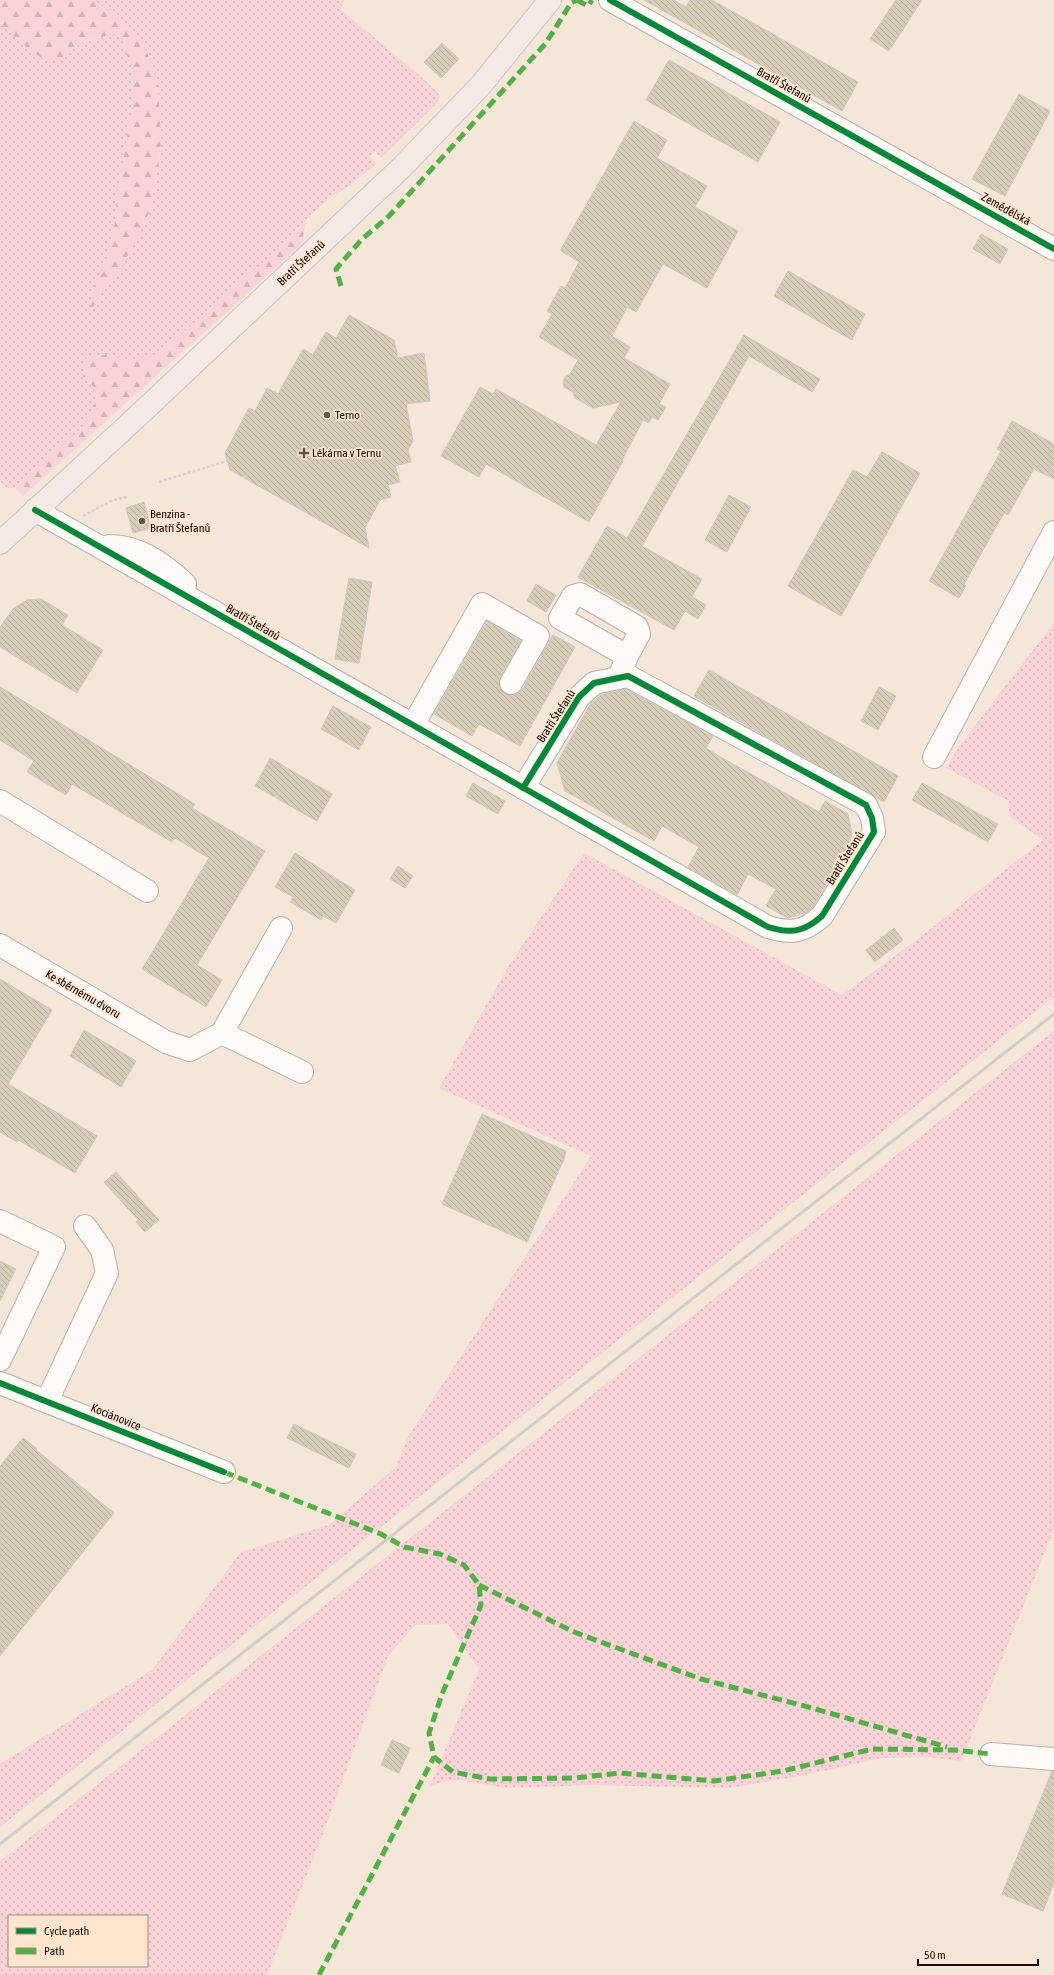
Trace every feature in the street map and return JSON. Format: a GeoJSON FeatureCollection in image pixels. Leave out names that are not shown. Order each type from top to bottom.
{"type":"FeatureCollection","features":[{"type":"Feature","properties":{"kind":"main road","name":"Bratří Štefanů"},"geometry":{"type":"LineString","coordinates":[[0,543],[401,168],[481,85],[550,0]]}},
{"type":"Feature","properties":{"kind":"street","name":"Bratří Štefanů"},"geometry":{"type":"LineString","coordinates":[[610,0],[947,189]]}},
{"type":"Feature","properties":{"kind":"street","name":"Zemědělská"},"geometry":{"type":"LineString","coordinates":[[947,189],[1054,249]]}},
{"type":"Feature","properties":{"kind":"street","name":"Bratří Štefanů"},"geometry":{"type":"LineString","coordinates":[[35,510],[69,530],[218,614],[523,788],[768,927],[784,932],[800,930],[822,916],[874,832],[872,818],[866,805],[628,676],[594,682],[579,697],[523,788]]}},
{"type":"Feature","properties":{"kind":"street"},"geometry":{"type":"LineString","coordinates":[[934,757],[1049,541]]}},
{"type":"Feature","properties":{"kind":"street"},"geometry":{"type":"LineString","coordinates":[[413,725],[482,604],[538,636],[511,683]]}},
{"type":"Feature","properties":{"kind":"street"},"geometry":{"type":"LineString","coordinates":[[619,678],[627,656]]}},
{"type":"Feature","properties":{"kind":"street"},"geometry":{"type":"LineString","coordinates":[[0,801],[147,892]]}},
{"type":"Feature","properties":{"kind":"street"},"geometry":{"type":"LineString","coordinates":[[281,928],[222,1033],[302,1072]]}},
{"type":"Feature","properties":{"kind":"street","name":"Ke sběrnému dvoru"},"geometry":{"type":"LineString","coordinates":[[0,945],[166,1042],[190,1050],[222,1033]]}},
{"type":"Feature","properties":{"kind":"street"},"geometry":{"type":"LineString","coordinates":[[0,1221],[54,1247],[0,1360]]}},
{"type":"Feature","properties":{"kind":"street"},"geometry":{"type":"LineString","coordinates":[[47,1401],[107,1273],[102,1250],[84,1226]]}},
{"type":"Feature","properties":{"kind":"street","name":"Kociánovice"},"geometry":{"type":"LineString","coordinates":[[0,1383],[224,1472]]}},
{"type":"Feature","properties":{"kind":"street"},"geometry":{"type":"LineString","coordinates":[[991,1754],[1054,1759]]}},
{"type":"Feature","properties":{"kind":"path"},"geometry":{"type":"LineString","coordinates":[[159,482],[227,461]]}},
{"type":"Feature","properties":{"kind":"path"},"geometry":{"type":"LineString","coordinates":[[69,530],[79,518],[113,500],[128,497]]}},
{"type":"Feature","properties":{"kind":"green space"},"geometry":{"type":"Polygon","coordinates":[[[0,0],[95,0],[114,17],[135,32],[147,52],[158,87],[161,140],[159,162],[150,210],[137,239],[119,271],[105,288],[89,313],[93,291],[105,265],[114,232],[117,197],[133,102],[132,69],[119,35],[109,32],[102,38],[88,40],[81,43],[62,59],[45,59],[37,55],[0,24],[0,0]]]}},
{"type":"Feature","properties":{"kind":"green space"},"geometry":{"type":"Polygon","coordinates":[[[95,0],[345,0],[340,9],[419,75],[438,93],[440,97],[436,104],[381,158],[375,151],[370,156],[376,164],[349,186],[335,194],[306,219],[281,249],[256,268],[167,347],[151,357],[123,360],[107,355],[87,356],[83,377],[92,385],[97,397],[91,414],[77,433],[56,453],[15,488],[7,488],[0,481],[0,24],[22,42],[63,58],[83,42],[100,38],[109,32],[119,35],[132,69],[133,102],[117,197],[114,232],[105,265],[93,291],[90,312],[105,288],[119,270],[137,239],[150,210],[159,162],[161,140],[158,117],[114,17],[95,0]]]}},
{"type":"Feature","properties":{"kind":"green space"},"geometry":{"type":"Polygon","coordinates":[[[306,219],[302,244],[23,496],[15,488],[81,428],[90,415],[97,397],[92,385],[83,377],[87,356],[107,355],[123,360],[150,357],[167,347],[256,268],[281,249],[306,219]]]}},
{"type":"Feature","properties":{"kind":"green space"},"geometry":{"type":"Polygon","coordinates":[[[1054,623],[1054,997],[0,1827],[0,1764],[152,1670],[241,1552],[329,1525],[396,1467],[408,1437],[591,1156],[439,1088],[508,967],[584,853],[842,995],[914,942],[1043,840],[1009,816],[1009,801],[946,768],[960,745],[1054,623]]]}},
{"type":"Feature","properties":{"kind":"green space"},"geometry":{"type":"Polygon","coordinates":[[[1054,1031],[1054,1529],[961,1761],[929,1757],[881,1758],[805,1775],[729,1788],[590,1785],[507,1788],[459,1780],[445,1781],[430,1786],[479,1669],[448,1624],[415,1625],[388,1656],[324,1831],[267,1975],[0,1975],[0,1861],[1054,1031]]]}},
{"type":"Feature","properties":{"kind":"building"},"geometry":{"type":"Polygon","coordinates":[[[644,0],[673,0],[686,7],[690,0],[712,0],[858,82],[842,111],[644,0]]]}},
{"type":"Feature","properties":{"kind":"building"},"geometry":{"type":"Polygon","coordinates":[[[896,0],[922,0],[889,51],[870,39],[896,0]]]}},
{"type":"Feature","properties":{"kind":"building"},"geometry":{"type":"Polygon","coordinates":[[[442,43],[459,59],[441,78],[424,62],[442,43]]]}},
{"type":"Feature","properties":{"kind":"building"},"geometry":{"type":"Polygon","coordinates":[[[669,60],[780,122],[758,162],[646,100],[669,60]]]}},
{"type":"Feature","properties":{"kind":"building"},"geometry":{"type":"Polygon","coordinates":[[[1019,94],[1050,111],[1005,196],[972,179],[1019,94]]]}},
{"type":"Feature","properties":{"kind":"building"},"geometry":{"type":"Polygon","coordinates":[[[634,121],[667,140],[657,158],[707,186],[695,207],[738,231],[707,288],[663,264],[636,312],[627,307],[612,336],[630,347],[624,358],[670,384],[659,404],[666,407],[658,420],[652,417],[649,423],[643,420],[622,460],[623,461],[589,522],[486,464],[479,477],[441,456],[480,387],[493,394],[496,389],[596,445],[621,402],[593,408],[575,398],[573,392],[564,387],[563,381],[566,376],[570,374],[578,360],[539,337],[552,314],[547,311],[561,286],[565,288],[579,262],[561,251],[561,249],[634,121]]]}},
{"type":"Feature","properties":{"kind":"building"},"geometry":{"type":"Polygon","coordinates":[[[981,234],[1008,249],[1000,264],[973,249],[981,234]]]}},
{"type":"Feature","properties":{"kind":"building"},"geometry":{"type":"Polygon","coordinates":[[[788,271],[865,314],[852,340],[774,296],[788,271]]]}},
{"type":"Feature","properties":{"kind":"building"},"geometry":{"type":"Polygon","coordinates":[[[349,315],[394,340],[398,358],[424,353],[430,401],[406,404],[413,441],[408,450],[411,462],[395,466],[400,482],[388,485],[391,497],[380,500],[365,528],[369,548],[230,470],[225,453],[249,408],[255,411],[267,388],[278,394],[303,349],[313,355],[326,332],[336,338],[349,315]]]}},
{"type":"Feature","properties":{"kind":"building"},"geometry":{"type":"Polygon","coordinates":[[[744,335],[820,379],[812,392],[749,356],[642,546],[702,579],[692,597],[706,605],[698,619],[685,611],[674,630],[578,577],[607,526],[627,538],[744,335]]]}},
{"type":"Feature","properties":{"kind":"building"},"geometry":{"type":"Polygon","coordinates":[[[1012,421],[1054,444],[1054,479],[1034,469],[1008,515],[1004,513],[964,584],[966,586],[959,598],[929,581],[1001,451],[997,449],[1012,421]]]}},
{"type":"Feature","properties":{"kind":"building"},"geometry":{"type":"Polygon","coordinates":[[[882,452],[920,473],[841,616],[788,586],[853,470],[867,477],[882,452]]]}},
{"type":"Feature","properties":{"kind":"building"},"geometry":{"type":"Polygon","coordinates":[[[729,495],[751,507],[727,552],[705,540],[729,495]]]}},
{"type":"Feature","properties":{"kind":"building"},"geometry":{"type":"Polygon","coordinates":[[[144,502],[151,528],[133,533],[126,508],[144,502]]]}},
{"type":"Feature","properties":{"kind":"building"},"geometry":{"type":"Polygon","coordinates":[[[349,578],[372,582],[359,663],[335,659],[349,578]]]}},
{"type":"Feature","properties":{"kind":"building"},"geometry":{"type":"Polygon","coordinates":[[[536,584],[556,595],[546,612],[527,601],[536,584]]]}},
{"type":"Feature","properties":{"kind":"building"},"geometry":{"type":"Polygon","coordinates":[[[41,599],[68,615],[62,625],[103,650],[77,693],[0,647],[0,627],[13,609],[27,600],[41,599]]]}},
{"type":"Feature","properties":{"kind":"building"},"geometry":{"type":"Polygon","coordinates":[[[487,621],[521,641],[500,677],[500,689],[505,694],[517,694],[522,690],[553,635],[575,647],[520,746],[479,724],[472,736],[434,714],[487,621]]]}},
{"type":"Feature","properties":{"kind":"building"},"geometry":{"type":"Polygon","coordinates":[[[709,670],[898,776],[884,802],[694,696],[709,670]]]}},
{"type":"Feature","properties":{"kind":"building"},"geometry":{"type":"Polygon","coordinates":[[[0,687],[195,804],[192,808],[265,851],[197,965],[222,980],[206,1007],[142,969],[209,858],[175,838],[172,842],[72,784],[66,795],[27,772],[34,761],[0,740],[0,687]]]}},
{"type":"Feature","properties":{"kind":"building"},"geometry":{"type":"Polygon","coordinates":[[[879,687],[896,696],[878,730],[861,721],[879,687]]]}},
{"type":"Feature","properties":{"kind":"building"},"geometry":{"type":"Polygon","coordinates":[[[626,689],[713,736],[706,748],[724,759],[819,812],[825,801],[848,814],[852,834],[848,849],[812,908],[805,913],[788,918],[766,906],[776,889],[748,874],[737,895],[688,867],[699,847],[662,826],[654,841],[565,791],[557,763],[591,703],[600,695],[626,689]]]}},
{"type":"Feature","properties":{"kind":"building"},"geometry":{"type":"Polygon","coordinates":[[[333,706],[371,727],[359,750],[321,729],[333,706]]]}},
{"type":"Feature","properties":{"kind":"building"},"geometry":{"type":"Polygon","coordinates":[[[270,758],[332,794],[317,821],[255,786],[270,758]]]}},
{"type":"Feature","properties":{"kind":"building"},"geometry":{"type":"Polygon","coordinates":[[[473,783],[505,801],[498,814],[466,796],[473,783]]]}},
{"type":"Feature","properties":{"kind":"building"},"geometry":{"type":"Polygon","coordinates":[[[922,783],[998,824],[988,842],[912,800],[922,783]]]}},
{"type":"Feature","properties":{"kind":"building"},"geometry":{"type":"Polygon","coordinates":[[[295,853],[355,890],[336,923],[323,916],[321,920],[290,902],[293,897],[275,887],[295,853]]]}},
{"type":"Feature","properties":{"kind":"building"},"geometry":{"type":"Polygon","coordinates":[[[398,866],[413,876],[405,888],[390,879],[398,866]]]}},
{"type":"Feature","properties":{"kind":"building"},"geometry":{"type":"Polygon","coordinates":[[[894,928],[903,940],[875,962],[866,950],[894,928]]]}},
{"type":"Feature","properties":{"kind":"building"},"geometry":{"type":"Polygon","coordinates":[[[0,979],[52,1010],[8,1084],[97,1136],[75,1173],[18,1140],[17,1142],[0,1132],[0,979]]]}},
{"type":"Feature","properties":{"kind":"building"},"geometry":{"type":"Polygon","coordinates":[[[84,1030],[136,1061],[121,1087],[70,1056],[84,1030]]]}},
{"type":"Feature","properties":{"kind":"building"},"geometry":{"type":"Polygon","coordinates":[[[482,1114],[566,1151],[564,1159],[527,1242],[442,1204],[482,1114]]]}},
{"type":"Feature","properties":{"kind":"building"},"geometry":{"type":"Polygon","coordinates":[[[116,1172],[159,1220],[145,1232],[136,1222],[138,1220],[104,1182],[116,1172]]]}},
{"type":"Feature","properties":{"kind":"building"},"geometry":{"type":"Polygon","coordinates":[[[0,1261],[16,1269],[0,1301],[0,1261]]]}},
{"type":"Feature","properties":{"kind":"building"},"geometry":{"type":"Polygon","coordinates":[[[294,1424],[356,1454],[349,1468],[287,1438],[294,1424]]]}},
{"type":"Feature","properties":{"kind":"building"},"geometry":{"type":"Polygon","coordinates":[[[23,1438],[114,1513],[0,1656],[0,1466],[23,1438]]]}},
{"type":"Feature","properties":{"kind":"building"},"geometry":{"type":"Polygon","coordinates":[[[392,1740],[410,1748],[399,1773],[381,1765],[392,1740]]]}},
{"type":"Feature","properties":{"kind":"building"},"geometry":{"type":"Polygon","coordinates":[[[1052,1771],[1054,1771],[1054,1883],[1043,1911],[1002,1894],[1052,1771]]]}},
{"type":"Feature","properties":{"kind":"railway"},"geometry":{"type":"LineString","coordinates":[[0,1844],[1054,1014]]}},
{"type":"Feature","properties":{"kind":"marked path"},"geometry":{"type":"LineString","coordinates":[[577,0],[588,6],[592,0]]}},
{"type":"Feature","properties":{"kind":"marked path"},"geometry":{"type":"LineString","coordinates":[[341,286],[336,269],[362,239],[389,216],[546,43],[571,3],[577,0]]}},
{"type":"Feature","properties":{"kind":"marked path"},"geometry":{"type":"LineString","coordinates":[[224,1472],[381,1534],[404,1547],[440,1554],[464,1565],[479,1585],[481,1605],[442,1694],[429,1733],[434,1757],[453,1772],[490,1779],[575,1778],[619,1773],[714,1781],[783,1771],[872,1749],[955,1750],[991,1754]]}},
{"type":"Feature","properties":{"kind":"marked path"},"geometry":{"type":"LineString","coordinates":[[479,1585],[574,1632],[701,1679],[812,1708],[947,1747]]}},
{"type":"Feature","properties":{"kind":"marked path"},"geometry":{"type":"LineString","coordinates":[[319,1975],[434,1757]]}},
{"type":"Feature","properties":{"kind":"cycle path"},"geometry":{"type":"LineString","coordinates":[[610,0],[1054,249]]}},
{"type":"Feature","properties":{"kind":"cycle path"},"geometry":{"type":"LineString","coordinates":[[35,510],[218,615],[768,927],[790,931],[797,930],[809,925],[822,916],[874,832],[872,818],[866,805],[628,676],[594,683],[579,697],[523,788]]}},
{"type":"Feature","properties":{"kind":"cycle path"},"geometry":{"type":"LineString","coordinates":[[0,1383],[224,1472]]}},
{"type":"Feature","properties":{"kind":"place","name":"Terno"},"geometry":{"type":"Point","coordinates":[327,415]}},
{"type":"Feature","properties":{"kind":"place","name":"Lékárna v Ternu"},"geometry":{"type":"Point","coordinates":[304,453]}},
{"type":"Feature","properties":{"kind":"place","name":"Benzina - Bratří Štefanů"},"geometry":{"type":"Point","coordinates":[142,521]}}]}
